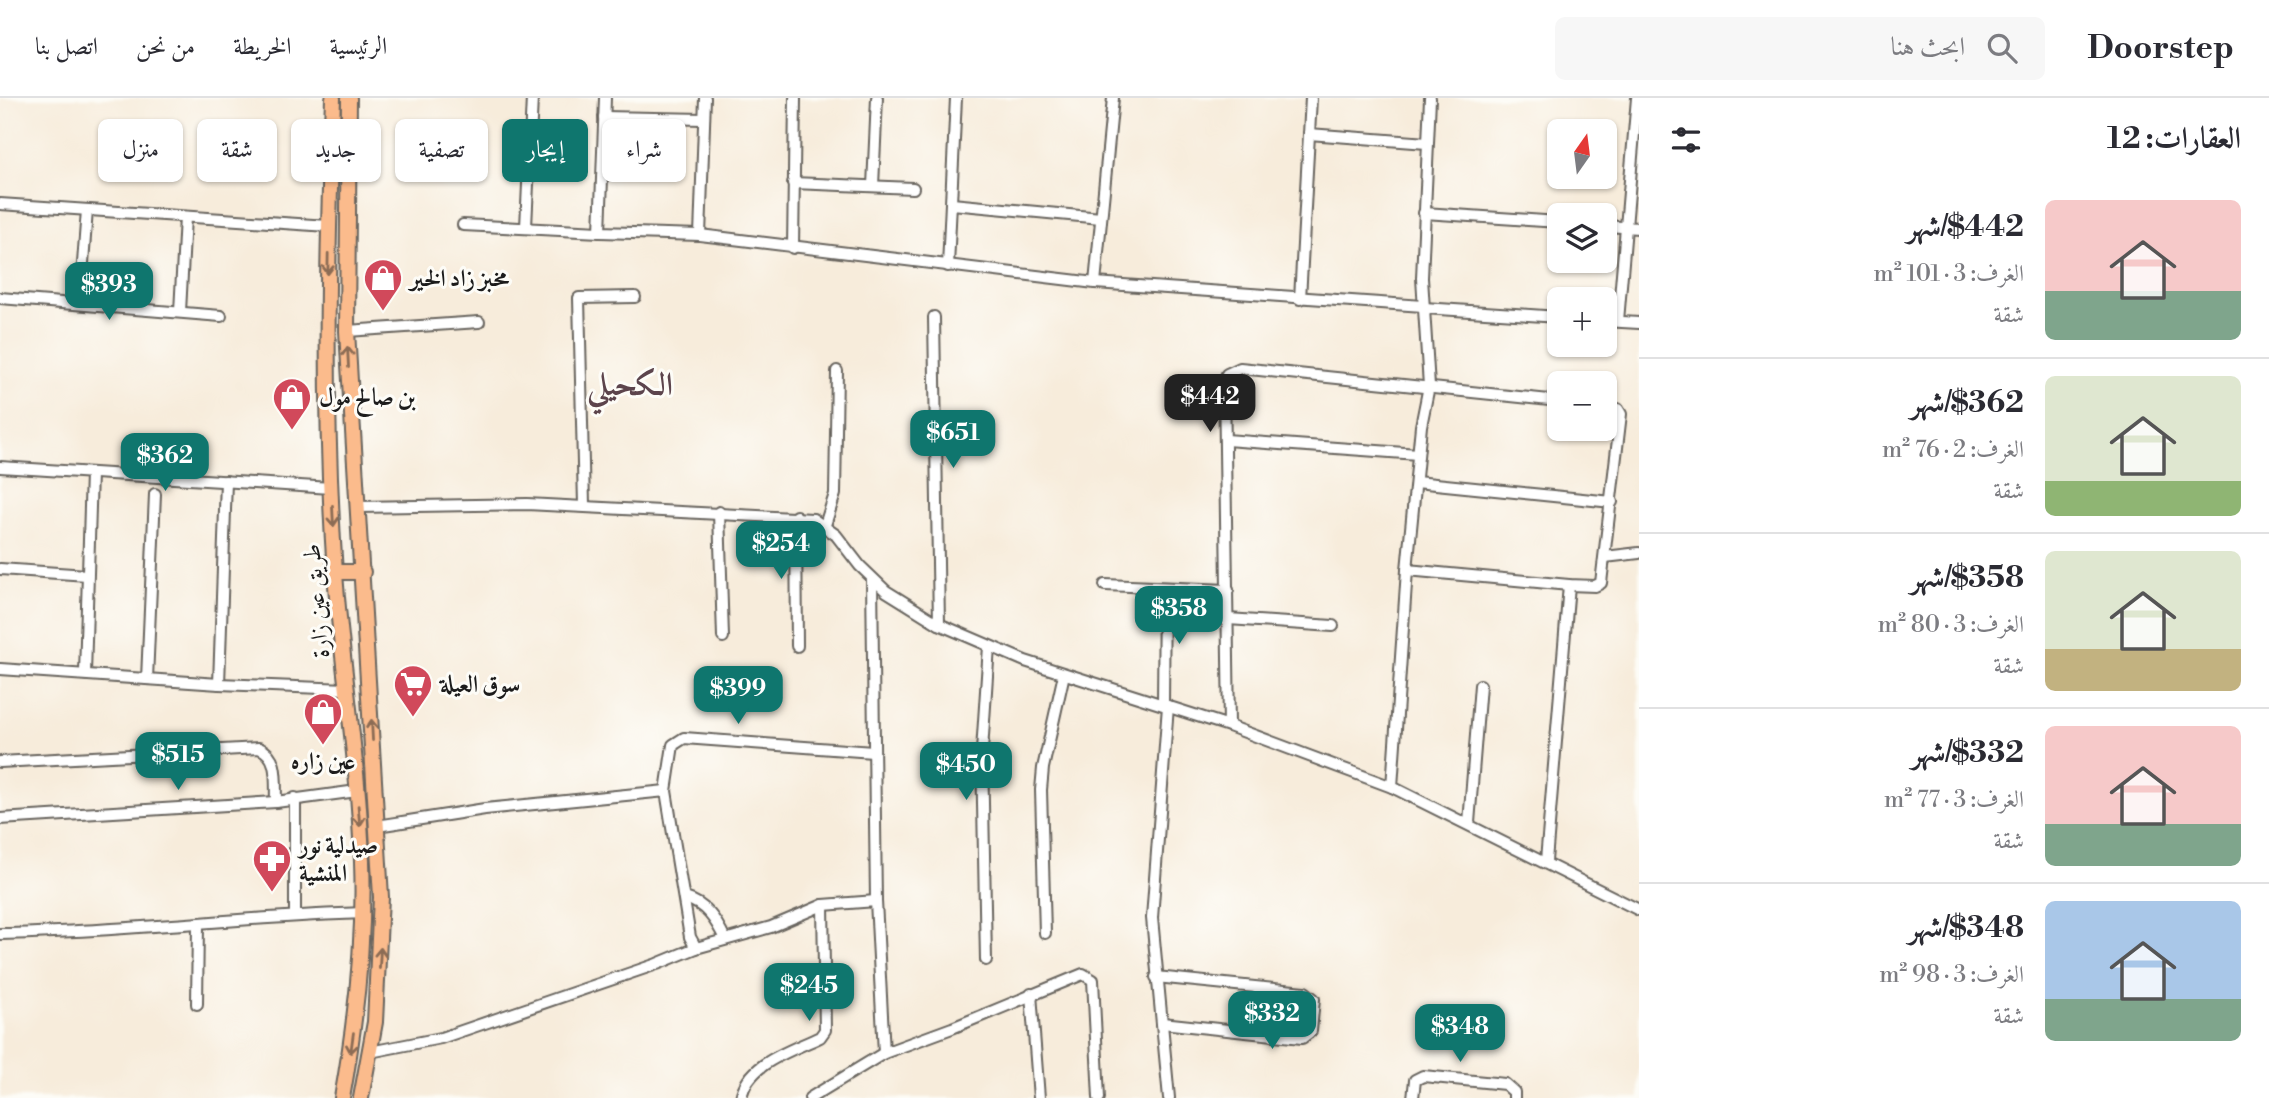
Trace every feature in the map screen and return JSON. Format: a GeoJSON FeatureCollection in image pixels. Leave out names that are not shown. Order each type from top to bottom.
{"type":"FeatureCollection","features":[{"type":"Feature","properties":{"kind":"main road","name":"طريق عين زارة"},"geometry":{"type":"LineString","coordinates":[[333,98],[328,226],[329,435],[335,572],[357,791],[363,913],[355,1019],[342,1098]]}},
{"type":"Feature","properties":{"kind":"main road","name":"طريق عين زارة"},"geometry":{"type":"LineString","coordinates":[[349,98],[347,331],[363,572],[381,933],[370,1052],[361,1098]]}},
{"type":"Feature","properties":{"kind":"main road"},"geometry":{"type":"LineString","coordinates":[[329,435],[354,432]]}},
{"type":"Feature","properties":{"kind":"main road"},"geometry":{"type":"LineString","coordinates":[[335,572],[363,572]]}},
{"type":"Feature","properties":{"kind":"street"},"geometry":{"type":"LineString","coordinates":[[526,227],[533,98]]}},
{"type":"Feature","properties":{"kind":"street"},"geometry":{"type":"LineString","coordinates":[[600,232],[605,98]]}},
{"type":"Feature","properties":{"kind":"street"},"geometry":{"type":"LineString","coordinates":[[700,235],[705,98]]}},
{"type":"Feature","properties":{"kind":"street"},"geometry":{"type":"LineString","coordinates":[[793,248],[795,98]]}},
{"type":"Feature","properties":{"kind":"street"},"geometry":{"type":"LineString","coordinates":[[873,186],[877,98]]}},
{"type":"Feature","properties":{"kind":"street"},"geometry":{"type":"LineString","coordinates":[[948,266],[956,98]]}},
{"type":"Feature","properties":{"kind":"street"},"geometry":{"type":"LineString","coordinates":[[1095,283],[1112,98]]}},
{"type":"Feature","properties":{"kind":"street"},"geometry":{"type":"LineString","coordinates":[[1300,299],[1311,98]]}},
{"type":"Feature","properties":{"kind":"street"},"geometry":{"type":"LineString","coordinates":[[1392,787],[1407,570],[1418,454],[1429,386],[1424,307],[1424,213],[1430,98]]}},
{"type":"Feature","properties":{"kind":"street"},"geometry":{"type":"LineString","coordinates":[[1637,98],[1618,321],[1639,323]]}},
{"type":"Feature","properties":{"kind":"street"},"geometry":{"type":"LineString","coordinates":[[604,117],[704,119]]}},
{"type":"Feature","properties":{"kind":"street"},"geometry":{"type":"LineString","coordinates":[[1309,134],[1427,143]]}},
{"type":"Feature","properties":{"kind":"street"},"geometry":{"type":"LineString","coordinates":[[793,183],[913,188]]}},
{"type":"Feature","properties":{"kind":"street"},"geometry":{"type":"LineString","coordinates":[[0,204],[328,226]]}},
{"type":"Feature","properties":{"kind":"street"},"geometry":{"type":"LineString","coordinates":[[952,204],[1101,218]]}},
{"type":"Feature","properties":{"kind":"street"},"geometry":{"type":"LineString","coordinates":[[80,303],[87,210]]}},
{"type":"Feature","properties":{"kind":"street"},"geometry":{"type":"LineString","coordinates":[[1424,213],[1547,221]]}},
{"type":"Feature","properties":{"kind":"street"},"geometry":{"type":"LineString","coordinates":[[180,312],[185,216]]}},
{"type":"Feature","properties":{"kind":"street"},"geometry":{"type":"LineString","coordinates":[[463,225],[700,235],[1095,283],[1547,316]]}},
{"type":"Feature","properties":{"kind":"street"},"geometry":{"type":"LineString","coordinates":[[1617,227],[1639,228]]}},
{"type":"Feature","properties":{"kind":"street"},"geometry":{"type":"LineString","coordinates":[[584,505],[579,298],[635,297]]}},
{"type":"Feature","properties":{"kind":"street"},"geometry":{"type":"LineString","coordinates":[[0,298],[221,316]]}},
{"type":"Feature","properties":{"kind":"street"},"geometry":{"type":"LineString","coordinates":[[934,317],[940,624]]}},
{"type":"Feature","properties":{"kind":"street"},"geometry":{"type":"LineString","coordinates":[[347,331],[479,322]]}},
{"type":"Feature","properties":{"kind":"street"},"geometry":{"type":"LineString","coordinates":[[1229,726],[1224,381],[1232,369],[1429,386],[1547,400]]}},
{"type":"Feature","properties":{"kind":"street"},"geometry":{"type":"LineString","coordinates":[[825,525],[835,494],[837,371]]}},
{"type":"Feature","properties":{"kind":"street"},"geometry":{"type":"LineString","coordinates":[[1407,570],[1569,585],[1595,586],[1601,583],[1621,414],[1617,410]]}},
{"type":"Feature","properties":{"kind":"street"},"geometry":{"type":"LineString","coordinates":[[1226,440],[1418,454]]}},
{"type":"Feature","properties":{"kind":"street"},"geometry":{"type":"LineString","coordinates":[[0,467],[331,488]]}},
{"type":"Feature","properties":{"kind":"street"},"geometry":{"type":"LineString","coordinates":[[86,674],[91,474]]}},
{"type":"Feature","properties":{"kind":"street"},"geometry":{"type":"LineString","coordinates":[[219,684],[226,481]]}},
{"type":"Feature","properties":{"kind":"street"},"geometry":{"type":"LineString","coordinates":[[1416,482],[1612,502]]}},
{"type":"Feature","properties":{"kind":"street"},"geometry":{"type":"LineString","coordinates":[[147,678],[155,494]]}},
{"type":"Feature","properties":{"kind":"street"},"geometry":{"type":"LineString","coordinates":[[359,507],[584,505],[813,519],[825,525],[872,579],[912,609],[940,624],[1064,674],[1229,726],[1392,787],[1546,861],[1639,910]]}},
{"type":"Feature","properties":{"kind":"street"},"geometry":{"type":"LineString","coordinates":[[719,512],[723,637]]}},
{"type":"Feature","properties":{"kind":"street"},"geometry":{"type":"LineString","coordinates":[[796,516],[797,646]]}},
{"type":"Feature","properties":{"kind":"street"},"geometry":{"type":"LineString","coordinates":[[1605,556],[1639,554]]}},
{"type":"Feature","properties":{"kind":"street"},"geometry":{"type":"LineString","coordinates":[[0,569],[87,575]]}},
{"type":"Feature","properties":{"kind":"street"},"geometry":{"type":"LineString","coordinates":[[872,579],[876,901],[884,1053]]}},
{"type":"Feature","properties":{"kind":"street"},"geometry":{"type":"LineString","coordinates":[[1105,585],[1228,590]]}},
{"type":"Feature","properties":{"kind":"street"},"geometry":{"type":"LineString","coordinates":[[1546,861],[1569,585]]}},
{"type":"Feature","properties":{"kind":"street"},"geometry":{"type":"LineString","coordinates":[[1164,588],[1165,705],[1152,918],[1170,1098]]}},
{"type":"Feature","properties":{"kind":"street"},"geometry":{"type":"LineString","coordinates":[[1228,619],[1333,626]]}},
{"type":"Feature","properties":{"kind":"street"},"geometry":{"type":"LineString","coordinates":[[986,960],[982,751],[989,646]]}},
{"type":"Feature","properties":{"kind":"street"},"geometry":{"type":"LineString","coordinates":[[0,669],[219,684],[347,689]]}},
{"type":"Feature","properties":{"kind":"street"},"geometry":{"type":"LineString","coordinates":[[1045,933],[1042,768],[1064,674]]}},
{"type":"Feature","properties":{"kind":"street"},"geometry":{"type":"LineString","coordinates":[[1469,823],[1480,685]]}},
{"type":"Feature","properties":{"kind":"street"},"geometry":{"type":"LineString","coordinates":[[696,948],[690,937],[666,791],[673,745],[684,738],[873,752]]}},
{"type":"Feature","properties":{"kind":"street"},"geometry":{"type":"LineString","coordinates":[[0,762],[255,747],[266,751],[274,761],[276,802]]}},
{"type":"Feature","properties":{"kind":"street"},"geometry":{"type":"LineString","coordinates":[[0,819],[276,802],[357,791]]}},
{"type":"Feature","properties":{"kind":"street"},"geometry":{"type":"LineString","coordinates":[[377,826],[485,809],[666,791]]}},
{"type":"Feature","properties":{"kind":"street"},"geometry":{"type":"LineString","coordinates":[[295,798],[295,915]]}},
{"type":"Feature","properties":{"kind":"street"},"geometry":{"type":"LineString","coordinates":[[685,898],[697,901],[716,919],[725,939]]}},
{"type":"Feature","properties":{"kind":"street"},"geometry":{"type":"LineString","coordinates":[[370,1052],[440,1038],[657,964],[696,948],[771,927],[823,905],[876,901]]}},
{"type":"Feature","properties":{"kind":"street"},"geometry":{"type":"LineString","coordinates":[[741,1098],[743,1086],[757,1068],[820,1037],[825,1030],[823,905]]}},
{"type":"Feature","properties":{"kind":"street"},"geometry":{"type":"LineString","coordinates":[[0,934],[198,925],[295,915],[363,913]]}},
{"type":"Feature","properties":{"kind":"street"},"geometry":{"type":"LineString","coordinates":[[197,1004],[198,925]]}},
{"type":"Feature","properties":{"kind":"street"},"geometry":{"type":"LineString","coordinates":[[810,1098],[884,1053],[1083,974],[1093,980],[1099,1098]]}},
{"type":"Feature","properties":{"kind":"street"},"geometry":{"type":"LineString","coordinates":[[1156,977],[1305,992],[1314,999],[1311,1031],[1302,1038],[1162,1023]]}},
{"type":"Feature","properties":{"kind":"street"},"geometry":{"type":"LineString","coordinates":[[1031,994],[1039,1098]]}},
{"type":"Feature","properties":{"kind":"street"},"geometry":{"type":"LineString","coordinates":[[1413,1098],[1415,1080],[1423,1076],[1505,1084],[1514,1092],[1514,1098]]}},
{"type":"Feature","properties":{"kind":"place","name":"مخبز زاد الخير"},"geometry":{"type":"Point","coordinates":[383,312]}},
{"type":"Feature","properties":{"kind":"place","name":"بن صالح مول"},"geometry":{"type":"Point","coordinates":[292,431]}},
{"type":"Feature","properties":{"kind":"place","name":"سوق العيلة"},"geometry":{"type":"Point","coordinates":[413,718]}},
{"type":"Feature","properties":{"kind":"place","name":"عين زاره"},"geometry":{"type":"Point","coordinates":[323,746]}},
{"type":"Feature","properties":{"kind":"place","name":"صيدلية نور المنشية"},"geometry":{"type":"Point","coordinates":[272,893]}},
{"type":"Feature","properties":{"kind":"district","name":"الكحيلي"},"geometry":{"type":"Point","coordinates":[630,384]}}]}
